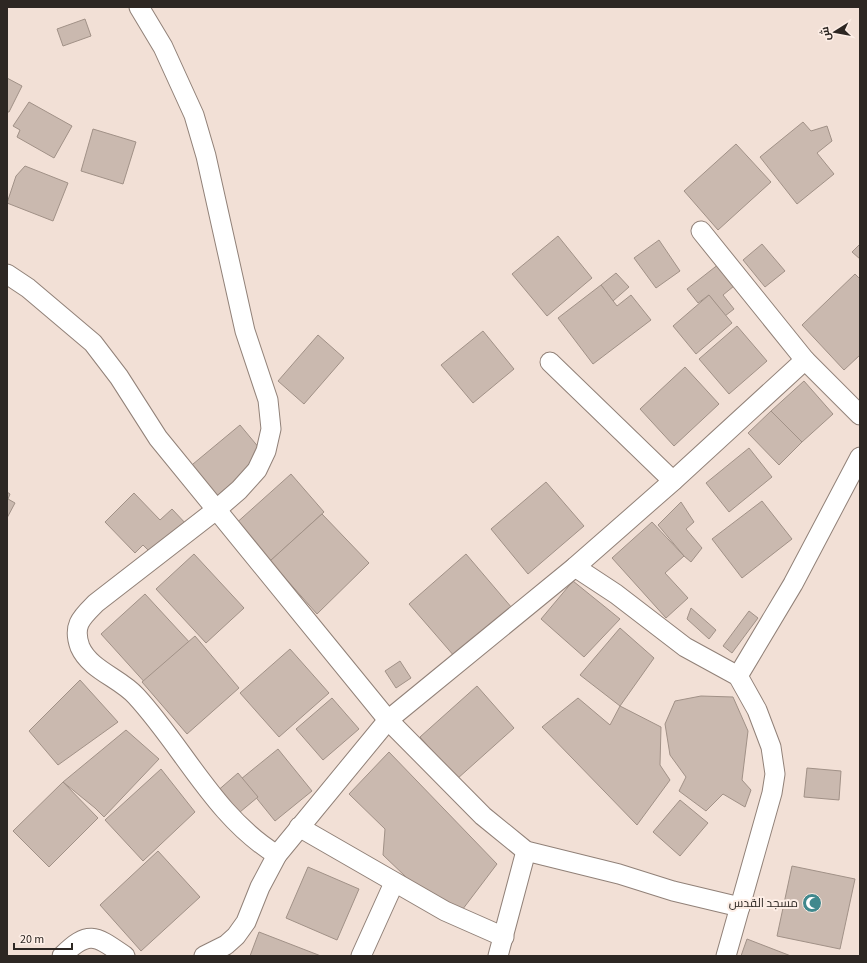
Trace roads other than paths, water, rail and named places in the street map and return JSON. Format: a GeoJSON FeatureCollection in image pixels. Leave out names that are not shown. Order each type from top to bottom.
{"type":"FeatureCollection","features":[{"type":"Feature","properties":{"kind":"street"},"geometry":{"type":"LineString","coordinates":[[139,7],[163,47],[194,115],[206,156],[245,331],[268,400],[271,429],[266,451],[257,470],[216,510],[96,603],[80,618],[76,632],[81,648],[91,663],[118,680],[136,696],[224,808],[246,832],[277,855]]}},
{"type":"Feature","properties":{"kind":"street"},"geometry":{"type":"LineString","coordinates":[[701,231],[805,360],[860,415]]}},
{"type":"Feature","properties":{"kind":"street"},"geometry":{"type":"LineString","coordinates":[[7,274],[28,288],[93,343],[119,377],[158,438],[388,720],[483,816],[526,851],[619,874],[673,891],[740,907]]}},
{"type":"Feature","properties":{"kind":"street"},"geometry":{"type":"LineString","coordinates":[[204,956],[226,945],[236,936],[246,922],[260,887],[277,855],[388,720],[575,567],[673,482],[805,360]]}},
{"type":"Feature","properties":{"kind":"street"},"geometry":{"type":"LineString","coordinates":[[550,362],[673,482]]}},
{"type":"Feature","properties":{"kind":"street"},"geometry":{"type":"LineString","coordinates":[[738,676],[792,584],[860,457]]}},
{"type":"Feature","properties":{"kind":"street"},"geometry":{"type":"LineString","coordinates":[[575,567],[616,594],[685,647],[738,676],[757,710],[771,747],[775,774],[772,793],[726,956]]}},
{"type":"Feature","properties":{"kind":"street"},"geometry":{"type":"LineString","coordinates":[[299,827],[445,911],[504,937]]}},
{"type":"Feature","properties":{"kind":"street"},"geometry":{"type":"LineString","coordinates":[[498,956],[526,851]]}},
{"type":"Feature","properties":{"kind":"street"},"geometry":{"type":"LineString","coordinates":[[361,956],[394,883]]}},
{"type":"Feature","properties":{"kind":"street"},"geometry":{"type":"LineString","coordinates":[[62,956],[79,941],[94,938],[102,940],[124,956]]}},
{"type":"Feature","properties":{"kind":"place","name":"مسجد القدس"},"geometry":{"type":"Point","coordinates":[812,903]}}]}
